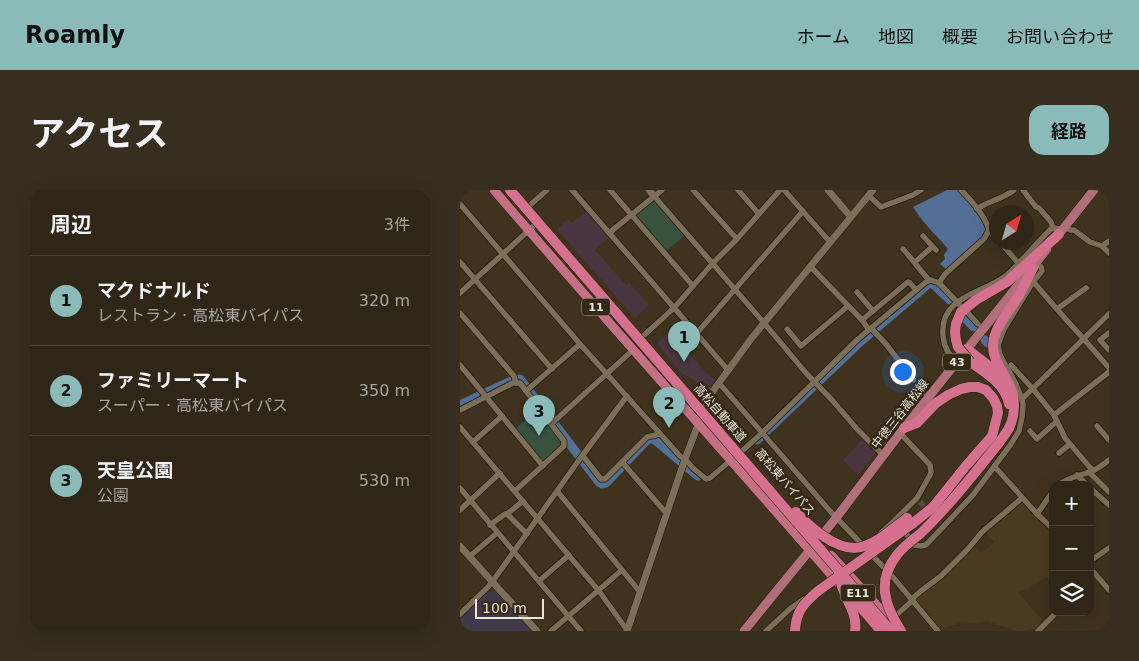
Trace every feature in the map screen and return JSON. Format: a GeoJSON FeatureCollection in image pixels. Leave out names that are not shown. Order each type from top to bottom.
{"type":"FeatureCollection","features":[{"type":"Feature","properties":{"kind":"highway","name":"11"},"geometry":{"type":"LineString","coordinates":[[494,190],[880,631]]}},
{"type":"Feature","properties":{"kind":"highway","name":"高松自動車道"},"geometry":{"type":"LineString","coordinates":[[501,190],[764,493],[880,631]]}},
{"type":"Feature","properties":{"kind":"highway","name":"高松自動車道"},"geometry":{"type":"LineString","coordinates":[[510,190],[891,626]]}},
{"type":"Feature","properties":{"kind":"highway","name":"高松東バイパス"},"geometry":{"type":"LineString","coordinates":[[515,190],[891,626],[900,631]]}},
{"type":"Feature","properties":{"kind":"highway"},"geometry":{"type":"LineString","coordinates":[[802,631],[806,612],[822,595],[913,526],[933,506],[992,436],[1003,428],[1008,419],[1009,402],[1006,394],[1001,386],[970,362],[963,348],[956,340],[956,324],[961,312],[976,300],[1007,282],[1060,230]]}},
{"type":"Feature","properties":{"kind":"highway"},"geometry":{"type":"LineString","coordinates":[[725,438],[802,519],[822,535],[839,544],[861,547],[884,536],[938,516],[1009,428],[1014,416],[1012,393],[994,355],[992,346],[997,330],[1020,294],[1035,265]]}},
{"type":"Feature","properties":{"kind":"highway"},"geometry":{"type":"LineString","coordinates":[[963,348],[1006,378]]}},
{"type":"Feature","properties":{"kind":"highway"},"geometry":{"type":"LineString","coordinates":[[902,431],[917,423],[936,403],[948,395],[960,389],[978,387],[990,394],[997,406],[998,413],[992,436]]}},
{"type":"Feature","properties":{"kind":"highway"},"geometry":{"type":"LineString","coordinates":[[794,631],[800,610],[807,600],[913,526]]}},
{"type":"Feature","properties":{"kind":"highway"},"geometry":{"type":"LineString","coordinates":[[900,631],[888,608],[885,592],[886,576],[913,526]]}},
{"type":"Feature","properties":{"kind":"highway"},"geometry":{"type":"LineString","coordinates":[[841,583],[843,594],[850,603],[855,620],[855,631]]}},
{"type":"Feature","properties":{"kind":"main road","name":"中徳三谷高松線"},"geometry":{"type":"LineString","coordinates":[[744,631],[836,518],[957,362],[963,348],[1035,265],[1060,230],[1094,190]]}},
{"type":"Feature","properties":{"kind":"street"},"geometry":{"type":"LineString","coordinates":[[529,206],[547,190]]}},
{"type":"Feature","properties":{"kind":"street"},"geometry":{"type":"LineString","coordinates":[[572,190],[728,370]]}},
{"type":"Feature","properties":{"kind":"street"},"geometry":{"type":"LineString","coordinates":[[610,190],[693,286]]}},
{"type":"Feature","properties":{"kind":"street"},"geometry":{"type":"LineString","coordinates":[[609,233],[651,193],[662,190]]}},
{"type":"Feature","properties":{"kind":"street"},"geometry":{"type":"LineString","coordinates":[[693,190],[736,239]]}},
{"type":"Feature","properties":{"kind":"street"},"geometry":{"type":"LineString","coordinates":[[738,190],[759,214]]}},
{"type":"Feature","properties":{"kind":"street"},"geometry":{"type":"LineString","coordinates":[[642,337],[674,308],[712,264],[782,190],[830,242]]}},
{"type":"Feature","properties":{"kind":"street"},"geometry":{"type":"LineString","coordinates":[[828,190],[850,216]]}},
{"type":"Feature","properties":{"kind":"street"},"geometry":{"type":"LineString","coordinates":[[627,631],[684,462],[704,409],[713,391],[810,266],[870,193],[881,207],[913,195],[920,190]]}},
{"type":"Feature","properties":{"kind":"street"},"geometry":{"type":"LineString","coordinates":[[939,283],[945,274],[988,235],[988,226],[961,190]]}},
{"type":"Feature","properties":{"kind":"street"},"geometry":{"type":"LineString","coordinates":[[977,209],[1014,190]]}},
{"type":"Feature","properties":{"kind":"street"},"geometry":{"type":"LineString","coordinates":[[1023,190],[1036,207],[1060,230]]}},
{"type":"Feature","properties":{"kind":"street"},"geometry":{"type":"LineString","coordinates":[[651,193],[815,384],[883,455]]}},
{"type":"Feature","properties":{"kind":"street"},"geometry":{"type":"LineString","coordinates":[[460,204],[684,462],[706,479],[710,478],[731,460]]}},
{"type":"Feature","properties":{"kind":"street"},"geometry":{"type":"LineString","coordinates":[[696,333],[803,211]]}},
{"type":"Feature","properties":{"kind":"street"},"geometry":{"type":"LineString","coordinates":[[981,215],[989,223]]}},
{"type":"Feature","properties":{"kind":"street"},"geometry":{"type":"LineString","coordinates":[[460,293],[540,220]]}},
{"type":"Feature","properties":{"kind":"street"},"geometry":{"type":"LineString","coordinates":[[957,362],[947,351],[942,334],[946,316],[952,305],[1007,275],[1020,264],[1048,232],[1074,230],[1090,242],[1102,246],[1109,253]]}},
{"type":"Feature","properties":{"kind":"street"},"geometry":{"type":"LineString","coordinates":[[915,262],[934,249],[923,236]]}},
{"type":"Feature","properties":{"kind":"street"},"geometry":{"type":"LineString","coordinates":[[1102,246],[1109,241]]}},
{"type":"Feature","properties":{"kind":"street"},"geometry":{"type":"LineString","coordinates":[[903,249],[929,280],[939,283],[958,303]]}},
{"type":"Feature","properties":{"kind":"street"},"geometry":{"type":"LineString","coordinates":[[1007,250],[1020,264]]}},
{"type":"Feature","properties":{"kind":"street"},"geometry":{"type":"LineString","coordinates":[[460,262],[552,369]]}},
{"type":"Feature","properties":{"kind":"street"},"geometry":{"type":"LineString","coordinates":[[894,520],[915,545],[926,545],[942,524],[973,495],[1012,444],[1019,431],[1023,405],[1016,382],[1000,355],[998,344],[1004,329],[1033,281],[1042,271],[1041,267],[1035,265]]}},
{"type":"Feature","properties":{"kind":"street"},"geometry":{"type":"LineString","coordinates":[[810,266],[872,330],[924,393],[930,396]]}},
{"type":"Feature","properties":{"kind":"street"},"geometry":{"type":"LineString","coordinates":[[741,452],[763,434],[872,330],[929,280]]}},
{"type":"Feature","properties":{"kind":"street"},"geometry":{"type":"LineString","coordinates":[[1033,281],[1109,368]]}},
{"type":"Feature","properties":{"kind":"street"},"geometry":{"type":"LineString","coordinates":[[862,320],[908,282],[916,290]]}},
{"type":"Feature","properties":{"kind":"street"},"geometry":{"type":"LineString","coordinates":[[1057,309],[1086,288]]}},
{"type":"Feature","properties":{"kind":"street"},"geometry":{"type":"LineString","coordinates":[[857,292],[873,311]]}},
{"type":"Feature","properties":{"kind":"street"},"geometry":{"type":"LineString","coordinates":[[787,329],[801,346],[848,306]]}},
{"type":"Feature","properties":{"kind":"street"},"geometry":{"type":"LineString","coordinates":[[966,312],[978,324]]}},
{"type":"Feature","properties":{"kind":"street"},"geometry":{"type":"LineString","coordinates":[[460,313],[515,380],[528,390],[564,441],[564,446],[515,491]]}},
{"type":"Feature","properties":{"kind":"street"},"geometry":{"type":"LineString","coordinates":[[1022,398],[1086,340],[1109,314]]}},
{"type":"Feature","properties":{"kind":"street"},"geometry":{"type":"LineString","coordinates":[[1109,333],[1100,340],[1109,350]]}},
{"type":"Feature","properties":{"kind":"street"},"geometry":{"type":"LineString","coordinates":[[528,390],[580,344]]}},
{"type":"Feature","properties":{"kind":"street"},"geometry":{"type":"LineString","coordinates":[[552,422],[633,350]]}},
{"type":"Feature","properties":{"kind":"street"},"geometry":{"type":"LineString","coordinates":[[460,365],[543,466]]}},
{"type":"Feature","properties":{"kind":"street"},"geometry":{"type":"LineString","coordinates":[[1011,366],[1033,389],[1055,418],[1065,438],[1109,492]]}},
{"type":"Feature","properties":{"kind":"street"},"geometry":{"type":"LineString","coordinates":[[1030,432],[1038,439],[1055,418],[1109,372]]}},
{"type":"Feature","properties":{"kind":"street"},"geometry":{"type":"LineString","coordinates":[[460,410],[484,394],[513,383],[515,380]]}},
{"type":"Feature","properties":{"kind":"street"},"geometry":{"type":"LineString","coordinates":[[719,383],[836,518],[913,600],[938,631]]}},
{"type":"Feature","properties":{"kind":"street"},"geometry":{"type":"LineString","coordinates":[[460,614],[492,582],[627,396]]}},
{"type":"Feature","properties":{"kind":"street"},"geometry":{"type":"LineString","coordinates":[[473,442],[502,416]]}},
{"type":"Feature","properties":{"kind":"street"},"geometry":{"type":"LineString","coordinates":[[1097,426],[1109,439]]}},
{"type":"Feature","properties":{"kind":"street"},"geometry":{"type":"LineString","coordinates":[[460,427],[599,591],[627,631]]}},
{"type":"Feature","properties":{"kind":"street"},"geometry":{"type":"LineString","coordinates":[[864,547],[919,500],[931,472],[930,465],[902,431]]}},
{"type":"Feature","properties":{"kind":"street"},"geometry":{"type":"LineString","coordinates":[[581,458],[601,479],[607,477],[623,464],[647,436],[660,434]]}},
{"type":"Feature","properties":{"kind":"street"},"geometry":{"type":"LineString","coordinates":[[1059,453],[1070,444]]}},
{"type":"Feature","properties":{"kind":"street"},"geometry":{"type":"LineString","coordinates":[[1064,481],[1091,471],[1109,460]]}},
{"type":"Feature","properties":{"kind":"street"},"geometry":{"type":"LineString","coordinates":[[623,464],[668,514]]}},
{"type":"Feature","properties":{"kind":"street"},"geometry":{"type":"LineString","coordinates":[[995,467],[1050,526]]}},
{"type":"Feature","properties":{"kind":"street"},"geometry":{"type":"LineString","coordinates":[[460,510],[500,473]]}},
{"type":"Feature","properties":{"kind":"street"},"geometry":{"type":"LineString","coordinates":[[1077,475],[1083,481]]}},
{"type":"Feature","properties":{"kind":"street"},"geometry":{"type":"LineString","coordinates":[[460,488],[581,631]]}},
{"type":"Feature","properties":{"kind":"street"},"geometry":{"type":"LineString","coordinates":[[557,491],[640,592]]}},
{"type":"Feature","properties":{"kind":"street"},"geometry":{"type":"LineString","coordinates":[[1094,492],[1109,505]]}},
{"type":"Feature","properties":{"kind":"street"},"geometry":{"type":"LineString","coordinates":[[1037,514],[1049,497]]}},
{"type":"Feature","properties":{"kind":"street"},"geometry":{"type":"LineString","coordinates":[[880,631],[891,626],[921,590],[941,576],[982,532],[1022,498]]}},
{"type":"Feature","properties":{"kind":"street"},"geometry":{"type":"LineString","coordinates":[[490,525],[508,514],[523,501]]}},
{"type":"Feature","properties":{"kind":"street"},"geometry":{"type":"LineString","coordinates":[[508,514],[528,534]]}},
{"type":"Feature","properties":{"kind":"street"},"geometry":{"type":"LineString","coordinates":[[469,557],[497,533]]}},
{"type":"Feature","properties":{"kind":"street"},"geometry":{"type":"LineString","coordinates":[[460,546],[538,631]]}},
{"type":"Feature","properties":{"kind":"street"},"geometry":{"type":"LineString","coordinates":[[1094,558],[1109,548]]}},
{"type":"Feature","properties":{"kind":"street"},"geometry":{"type":"LineString","coordinates":[[539,581],[569,555]]}},
{"type":"Feature","properties":{"kind":"street"},"geometry":{"type":"LineString","coordinates":[[552,631],[622,570]]}},
{"type":"Feature","properties":{"kind":"street"},"geometry":{"type":"LineString","coordinates":[[1093,571],[1109,590]]}},
{"type":"Feature","properties":{"kind":"street"},"geometry":{"type":"LineString","coordinates":[[766,631],[791,608],[832,576]]}},
{"type":"Feature","properties":{"kind":"street"},"geometry":{"type":"LineString","coordinates":[[794,631],[794,616],[803,600]]}},
{"type":"Feature","properties":{"kind":"street"},"geometry":{"type":"LineString","coordinates":[[1038,631],[1053,616]]}},
{"type":"Feature","properties":{"kind":"shaded area"},"geometry":{"type":"Polygon","coordinates":[[[587,211],[609,237],[595,250],[626,285],[629,283],[649,305],[635,318],[557,229],[568,219],[572,223],[587,211]]]}},
{"type":"Feature","properties":{"kind":"shaded area"},"geometry":{"type":"Polygon","coordinates":[[[672,330],[683,346],[708,375],[715,380],[709,390],[703,390],[694,380],[681,373],[657,343],[672,330]]]}},
{"type":"Feature","properties":{"kind":"shaded area"},"geometry":{"type":"Polygon","coordinates":[[[863,439],[876,452],[858,475],[843,460],[863,439]]]}},
{"type":"Feature","properties":{"kind":"shaded area"},"geometry":{"type":"Polygon","coordinates":[[[1022,501],[1049,527],[1049,579],[1046,577],[1018,592],[1044,622],[1037,628],[1018,631],[987,621],[978,623],[962,622],[939,630],[915,599],[973,545],[982,553],[994,542],[986,532],[1022,501]]]}},
{"type":"Feature","properties":{"kind":"shaded area"},"geometry":{"type":"Polygon","coordinates":[[[495,590],[533,631],[460,631],[460,617],[486,591],[495,590]]]}},
{"type":"Feature","properties":{"kind":"green space"},"geometry":{"type":"Polygon","coordinates":[[[654,200],[684,236],[666,251],[636,215],[654,200]]]}},
{"type":"Feature","properties":{"kind":"green space"},"geometry":{"type":"Polygon","coordinates":[[[537,410],[562,443],[544,461],[542,461],[516,428],[537,410]]]}},
{"type":"Feature","properties":{"kind":"water"},"geometry":{"type":"Polygon","coordinates":[[[947,190],[958,190],[979,215],[987,231],[947,270],[940,264],[945,259],[944,255],[948,249],[913,207],[947,190]]]}},
{"type":"Feature","properties":{"kind":"waterway"},"geometry":{"type":"LineString","coordinates":[[757,440],[860,342],[928,284],[932,283],[950,300]]}},
{"type":"Feature","properties":{"kind":"waterway"},"geometry":{"type":"LineString","coordinates":[[965,318],[974,327]]}},
{"type":"Feature","properties":{"kind":"waterway"},"geometry":{"type":"LineString","coordinates":[[985,340],[988,343]]}},
{"type":"Feature","properties":{"kind":"waterway"},"geometry":{"type":"LineString","coordinates":[[460,405],[511,381],[520,379],[602,484],[606,483],[648,439],[655,440],[698,476]]}},
{"type":"Feature","properties":{"kind":"tunnel"},"geometry":{"type":"LineString","coordinates":[[920,502],[940,522]]}},
{"type":"Feature","properties":{"kind":"place","name":"マクドナルド"},"geometry":{"type":"Point","coordinates":[684,362]}},
{"type":"Feature","properties":{"kind":"place","name":"ファミリーマート"},"geometry":{"type":"Point","coordinates":[669,428]}},
{"type":"Feature","properties":{"kind":"place","name":"天皇公園"},"geometry":{"type":"Point","coordinates":[539,436]}}]}
